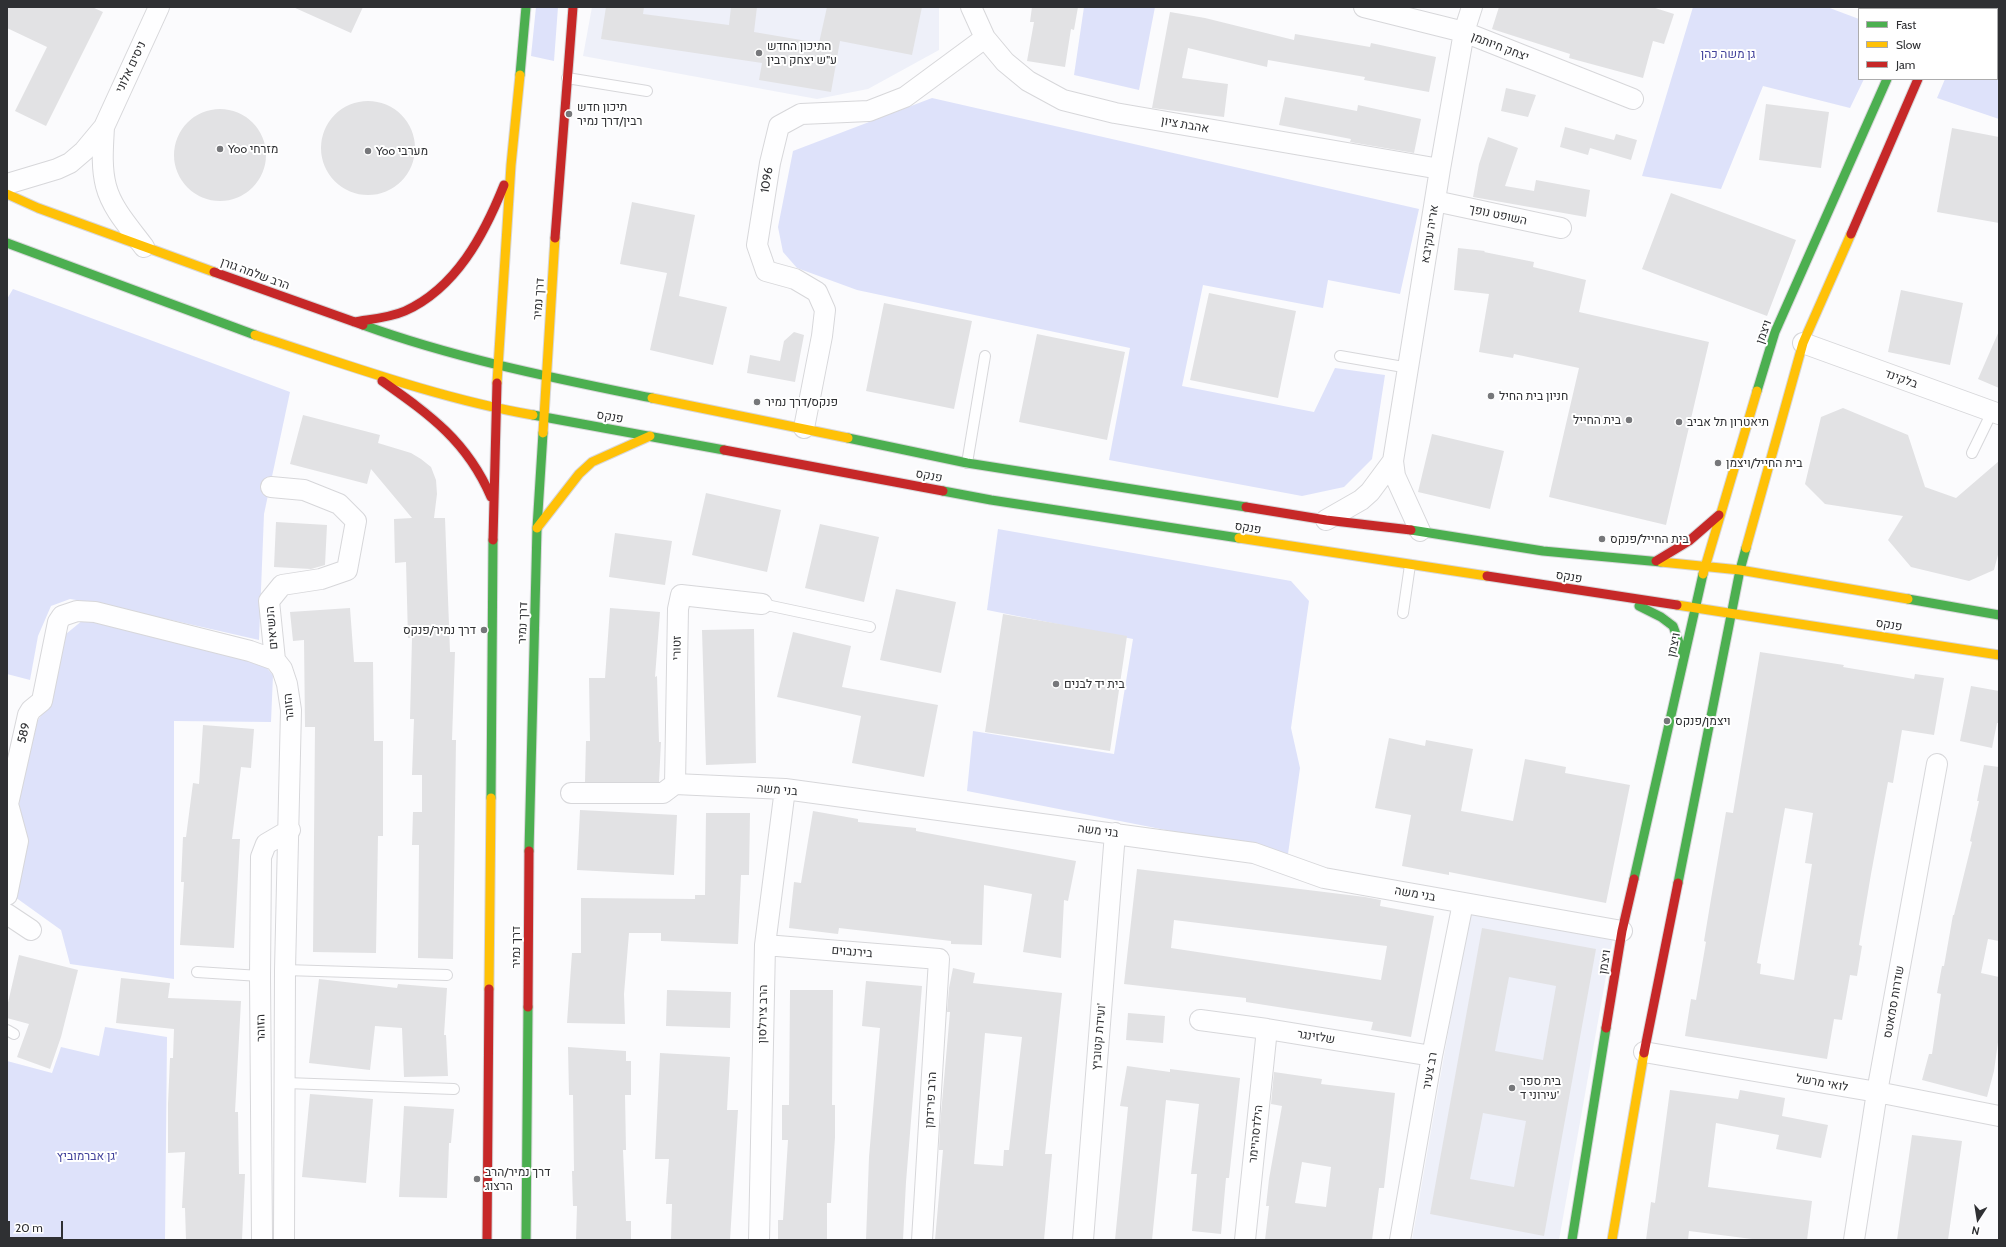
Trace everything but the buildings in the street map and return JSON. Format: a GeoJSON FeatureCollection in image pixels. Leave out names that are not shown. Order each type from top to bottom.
{"type":"FeatureCollection","features":[{"type":"Feature","properties":{"kind":"main road"},"geometry":{"type":"LineString","coordinates":[[486,1240],[493,500],[498,366],[511,165],[526,7]]}},
{"type":"Feature","properties":{"kind":"main road","name":"דרך נמיר"},"geometry":{"type":"LineString","coordinates":[[526,1240],[529,792],[537,528],[558,189],[573,7]]}},
{"type":"Feature","properties":{"kind":"main road","name":"ויצמן"},"geometry":{"type":"LineString","coordinates":[[1572,1240],[1622,931],[1694,608],[1705,565],[1775,332],[1887,80]]}},
{"type":"Feature","properties":{"kind":"main road"},"geometry":{"type":"LineString","coordinates":[[1612,1240],[1644,1052],[1733,614],[1740,570],[1803,343],[1918,80]]}},
{"type":"Feature","properties":{"kind":"main road"},"geometry":{"type":"LineString","coordinates":[[354,322],[404,311],[434,294],[455,272],[480,238],[498,202],[511,165]]}},
{"type":"Feature","properties":{"kind":"main road","name":"הרב שלמה גורן"},"geometry":{"type":"LineString","coordinates":[[7,194],[38,208],[144,247],[404,340],[498,366]]}},
{"type":"Feature","properties":{"kind":"main road"},"geometry":{"type":"LineString","coordinates":[[7,243],[30,254],[235,329],[370,372],[497,409]]}},
{"type":"Feature","properties":{"kind":"main road","name":"פנקס"},"geometry":{"type":"LineString","coordinates":[[498,366],[804,428],[967,463],[1326,520],[1420,531],[1543,551],[1705,565],[1740,570],[1999,615]]}},
{"type":"Feature","properties":{"kind":"main road"},"geometry":{"type":"LineString","coordinates":[[370,372],[409,401],[460,444],[479,471],[493,500]]}},
{"type":"Feature","properties":{"kind":"main road","name":"פנקס"},"geometry":{"type":"LineString","coordinates":[[497,409],[991,500],[1999,655]]}},
{"type":"Feature","properties":{"kind":"main road"},"geometry":{"type":"LineString","coordinates":[[537,528],[579,474],[592,462],[650,436]]}},
{"type":"Feature","properties":{"kind":"main road"},"geometry":{"type":"LineString","coordinates":[[1656,561],[1689,541],[1719,515]]}},
{"type":"Feature","properties":{"kind":"main road"},"geometry":{"type":"LineString","coordinates":[[1614,596],[1661,617],[1673,626],[1684,657]]}},
{"type":"Feature","properties":{"kind":"street","name":"ניסים אלוני"},"geometry":{"type":"LineString","coordinates":[[7,184],[57,169],[70,163],[84,151],[104,127],[159,7]]}},
{"type":"Feature","properties":{"kind":"street","name":"אהבת ציון"},"geometry":{"type":"LineString","coordinates":[[971,7],[985,38],[1006,62],[1028,81],[1063,100],[1115,113],[1440,169]]}},
{"type":"Feature","properties":{"kind":"street","name":"יצחק חיותמן"},"geometry":{"type":"LineString","coordinates":[[1364,7],[1464,32],[1633,99]]}},
{"type":"Feature","properties":{"kind":"street","name":"אריה עקיבא"},"geometry":{"type":"LineString","coordinates":[[1420,531],[1395,476],[1393,461],[1440,169],[1464,32],[1472,7]]}},
{"type":"Feature","properties":{"kind":"street","name":"1096"},"geometry":{"type":"LineString","coordinates":[[804,428],[822,336],[825,310],[818,292],[795,279],[766,271],[757,245],[770,163],[779,126],[801,114],[869,110],[905,97],[985,38]]}},
{"type":"Feature","properties":{"kind":"street","name":"ניסים אלוני"},"geometry":{"type":"LineString","coordinates":[[104,127],[103,156],[106,186],[116,208],[144,247]]}},
{"type":"Feature","properties":{"kind":"street","name":"השופט נופך"},"geometry":{"type":"LineString","coordinates":[[1435,201],[1561,228]]}},
{"type":"Feature","properties":{"kind":"street","name":"בלקינד"},"geometry":{"type":"LineString","coordinates":[[1803,343],[1996,413]]}},
{"type":"Feature","properties":{"kind":"street","name":"אריה עקיבא"},"geometry":{"type":"LineString","coordinates":[[1326,520],[1361,500],[1370,492],[1393,461]]}},
{"type":"Feature","properties":{"kind":"street","name":"הנשיאים"},"geometry":{"type":"LineString","coordinates":[[58,622],[62,616],[69,612],[95,612],[250,651],[275,660],[269,601],[282,585],[321,579],[347,570],[356,521],[339,504],[304,490],[271,487]]}},
{"type":"Feature","properties":{"kind":"street","name":"זטורי"},"geometry":{"type":"LineString","coordinates":[[675,784],[678,609],[681,595],[762,604]]}},
{"type":"Feature","properties":{"kind":"street","name":"589"},"geometry":{"type":"LineString","coordinates":[[7,895],[18,841],[8,804],[28,715],[31,710],[42,701],[58,622]]}},
{"type":"Feature","properties":{"kind":"street","name":"הזוהר"},"geometry":{"type":"LineString","coordinates":[[275,660],[285,677],[292,710],[290,830],[285,970],[286,1083],[284,1240]]}},
{"type":"Feature","properties":{"kind":"street","name":"שדרות סמאטס"},"geometry":{"type":"LineString","coordinates":[[1854,1240],[1877,1092],[1937,764]]}},
{"type":"Feature","properties":{"kind":"street","name":"בני משה"},"geometry":{"type":"LineString","coordinates":[[675,784],[785,789],[951,813],[1115,833],[1254,853],[1324,878],[1622,931]]}},
{"type":"Feature","properties":{"kind":"street"},"geometry":{"type":"LineString","coordinates":[[571,793],[663,793],[675,784]]}},
{"type":"Feature","properties":{"kind":"street","name":"הרב צירלסון"},"geometry":{"type":"LineString","coordinates":[[759,1240],[765,945],[785,789]]}},
{"type":"Feature","properties":{"kind":"street","name":"הזוהר"},"geometry":{"type":"LineString","coordinates":[[262,1240],[260,976],[261,857],[266,844],[290,830]]}},
{"type":"Feature","properties":{"kind":"street","name":"ועידת קטוביץ'"},"geometry":{"type":"LineString","coordinates":[[1083,1240],[1115,833]]}},
{"type":"Feature","properties":{"kind":"street","name":"רב צעיר"},"geometry":{"type":"LineString","coordinates":[[1400,1240],[1432,1056],[1464,903]]}},
{"type":"Feature","properties":{"kind":"street"},"geometry":{"type":"LineString","coordinates":[[7,914],[31,930]]}},
{"type":"Feature","properties":{"kind":"street","name":"בירנבוים"},"geometry":{"type":"LineString","coordinates":[[765,945],[939,959]]}},
{"type":"Feature","properties":{"kind":"street","name":"הרב פרידמן"},"geometry":{"type":"LineString","coordinates":[[922,1240],[939,959]]}},
{"type":"Feature","properties":{"kind":"street","name":"שלזינגר"},"geometry":{"type":"LineString","coordinates":[[1200,1020],[1267,1029],[1432,1056]]}},
{"type":"Feature","properties":{"kind":"street","name":"הילדסהיימר"},"geometry":{"type":"LineString","coordinates":[[1245,1240],[1267,1029]]}},
{"type":"Feature","properties":{"kind":"street","name":"לואי מרשל"},"geometry":{"type":"LineString","coordinates":[[1644,1052],[1877,1092],[1999,1116]]}},
{"type":"Feature","properties":{"kind":"lane"},"geometry":{"type":"LineString","coordinates":[[567,78],[647,91]]}},
{"type":"Feature","properties":{"kind":"lane"},"geometry":{"type":"LineString","coordinates":[[967,463],[984,356]]}},
{"type":"Feature","properties":{"kind":"lane"},"geometry":{"type":"LineString","coordinates":[[1340,356],[1409,368]]}},
{"type":"Feature","properties":{"kind":"lane"},"geometry":{"type":"LineString","coordinates":[[1972,453],[1996,413]]}},
{"type":"Feature","properties":{"kind":"lane"},"geometry":{"type":"LineString","coordinates":[[1403,613],[1410,565]]}},
{"type":"Feature","properties":{"kind":"lane"},"geometry":{"type":"LineString","coordinates":[[762,604],[870,627]]}},
{"type":"Feature","properties":{"kind":"lane"},"geometry":{"type":"LineString","coordinates":[[285,970],[447,975]]}},
{"type":"Feature","properties":{"kind":"lane"},"geometry":{"type":"LineString","coordinates":[[197,972],[260,976]]}},
{"type":"Feature","properties":{"kind":"lane"},"geometry":{"type":"LineString","coordinates":[[286,1083],[454,1088]]}},
{"type":"Feature","properties":{"kind":"shaded area","name":"התיכון החדש ע\"ש יצחק רבין"},"geometry":{"type":"Polygon","coordinates":[[[592,7],[939,7],[939,50],[868,89],[817,99],[583,56],[592,7]]]}},
{"type":"Feature","properties":{"kind":"shaded area","name":"בית ספר עירוני ד'"},"geometry":{"type":"Polygon","coordinates":[[[1469,912],[1613,937],[1559,1240],[1412,1240],[1469,912]]]}},
{"type":"Feature","properties":{"kind":"green space"},"geometry":{"type":"Polygon","coordinates":[[[536,7],[558,7],[554,61],[531,56],[536,7]]]}},
{"type":"Feature","properties":{"kind":"green space"},"geometry":{"type":"Polygon","coordinates":[[[1084,7],[1155,7],[1139,90],[1074,75],[1084,7]]]}},
{"type":"Feature","properties":{"kind":"green space","name":"גן משה כהן"},"geometry":{"type":"Polygon","coordinates":[[[1693,7],[1827,7],[1858,19],[1858,80],[1864,80],[1850,108],[1763,86],[1721,189],[1642,176],[1693,7]]]}},
{"type":"Feature","properties":{"kind":"green space"},"geometry":{"type":"Polygon","coordinates":[[[1999,23],[1999,119],[1937,98],[1945,80],[1998,80],[1999,23]]]}},
{"type":"Feature","properties":{"kind":"green space"},"geometry":{"type":"Polygon","coordinates":[[[932,98],[1419,209],[1400,294],[1328,280],[1323,308],[1203,285],[1182,386],[1314,412],[1335,368],[1385,375],[1372,459],[1344,487],[1302,496],[1109,460],[1130,348],[857,290],[797,268],[783,252],[778,227],[793,151],[932,98]]]}},
{"type":"Feature","properties":{"kind":"green space"},"geometry":{"type":"Polygon","coordinates":[[[13,289],[290,392],[264,514],[259,640],[101,604],[70,599],[51,606],[38,636],[30,680],[7,674],[7,299],[13,289]]]}},
{"type":"Feature","properties":{"kind":"green space"},"geometry":{"type":"Polygon","coordinates":[[[998,529],[1291,581],[1309,601],[1291,728],[1300,768],[1288,854],[967,791],[973,731],[1114,754],[1133,639],[987,610],[998,529]]]}},
{"type":"Feature","properties":{"kind":"green space"},"geometry":{"type":"Polygon","coordinates":[[[83,620],[94,620],[264,665],[273,675],[271,722],[174,721],[174,979],[70,964],[61,930],[15,897],[20,784],[36,723],[46,708],[66,634],[83,620]]]}},
{"type":"Feature","properties":{"kind":"green space","name":"גן אברמוביץ'"},"geometry":{"type":"Polygon","coordinates":[[[105,1027],[167,1037],[165,1240],[7,1240],[7,1061],[52,1073],[61,1047],[99,1056],[105,1027]]]}},
{"type":"Feature","properties":{"kind":"traffic: fast"},"geometry":{"type":"LineString","coordinates":[[520,75],[526,7]]}},
{"type":"Feature","properties":{"kind":"traffic: fast"},"geometry":{"type":"LineString","coordinates":[[1757,391],[1775,332],[1887,80]]}},
{"type":"Feature","properties":{"kind":"traffic: fast"},"geometry":{"type":"LineString","coordinates":[[7,243],[255,335]]}},
{"type":"Feature","properties":{"kind":"traffic: fast"},"geometry":{"type":"LineString","coordinates":[[363,325],[470,358],[652,398]]}},
{"type":"Feature","properties":{"kind":"traffic: fast"},"geometry":{"type":"LineString","coordinates":[[533,415],[724,450]]}},
{"type":"Feature","properties":{"kind":"traffic: fast"},"geometry":{"type":"LineString","coordinates":[[529,851],[537,528],[543,433]]}},
{"type":"Feature","properties":{"kind":"traffic: fast"},"geometry":{"type":"LineString","coordinates":[[848,438],[967,463],[1246,507]]}},
{"type":"Feature","properties":{"kind":"traffic: fast"},"geometry":{"type":"LineString","coordinates":[[943,491],[991,500],[1239,538]]}},
{"type":"Feature","properties":{"kind":"traffic: fast"},"geometry":{"type":"LineString","coordinates":[[1411,530],[1543,551],[1661,562]]}},
{"type":"Feature","properties":{"kind":"traffic: fast"},"geometry":{"type":"LineString","coordinates":[[491,798],[493,540]]}},
{"type":"Feature","properties":{"kind":"traffic: fast"},"geometry":{"type":"LineString","coordinates":[[1678,883],[1740,570],[1746,548]]}},
{"type":"Feature","properties":{"kind":"traffic: fast"},"geometry":{"type":"LineString","coordinates":[[1634,879],[1703,574]]}},
{"type":"Feature","properties":{"kind":"traffic: fast"},"geometry":{"type":"LineString","coordinates":[[1908,599],[1999,615]]}},
{"type":"Feature","properties":{"kind":"traffic: fast"},"geometry":{"type":"LineString","coordinates":[[1639,606],[1661,617],[1673,626],[1684,656]]}},
{"type":"Feature","properties":{"kind":"traffic: fast"},"geometry":{"type":"LineString","coordinates":[[526,1240],[528,1007]]}},
{"type":"Feature","properties":{"kind":"traffic: fast"},"geometry":{"type":"LineString","coordinates":[[1572,1240],[1606,1028]]}},
{"type":"Feature","properties":{"kind":"traffic: slow"},"geometry":{"type":"LineString","coordinates":[[497,383],[511,165],[520,75]]}},
{"type":"Feature","properties":{"kind":"traffic: slow"},"geometry":{"type":"LineString","coordinates":[[7,194],[38,208],[214,272]]}},
{"type":"Feature","properties":{"kind":"traffic: slow"},"geometry":{"type":"LineString","coordinates":[[1746,548],[1803,343],[1851,234]]}},
{"type":"Feature","properties":{"kind":"traffic: slow"},"geometry":{"type":"LineString","coordinates":[[543,433],[555,238]]}},
{"type":"Feature","properties":{"kind":"traffic: slow"},"geometry":{"type":"LineString","coordinates":[[255,335],[393,380],[463,400],[533,415]]}},
{"type":"Feature","properties":{"kind":"traffic: slow"},"geometry":{"type":"LineString","coordinates":[[1703,574],[1757,391]]}},
{"type":"Feature","properties":{"kind":"traffic: slow"},"geometry":{"type":"LineString","coordinates":[[652,398],[848,438]]}},
{"type":"Feature","properties":{"kind":"traffic: slow"},"geometry":{"type":"LineString","coordinates":[[537,528],[579,474],[592,462],[650,436]]}},
{"type":"Feature","properties":{"kind":"traffic: slow"},"geometry":{"type":"LineString","coordinates":[[1239,538],[1487,576]]}},
{"type":"Feature","properties":{"kind":"traffic: slow"},"geometry":{"type":"LineString","coordinates":[[1661,562],[1740,570],[1908,599]]}},
{"type":"Feature","properties":{"kind":"traffic: slow"},"geometry":{"type":"LineString","coordinates":[[1677,605],[1999,655]]}},
{"type":"Feature","properties":{"kind":"traffic: slow"},"geometry":{"type":"LineString","coordinates":[[489,989],[491,798]]}},
{"type":"Feature","properties":{"kind":"traffic: slow"},"geometry":{"type":"LineString","coordinates":[[1612,1240],[1644,1053]]}},
{"type":"Feature","properties":{"kind":"traffic: jam"},"geometry":{"type":"LineString","coordinates":[[555,238],[573,7]]}},
{"type":"Feature","properties":{"kind":"traffic: jam"},"geometry":{"type":"LineString","coordinates":[[1851,234],[1918,80]]}},
{"type":"Feature","properties":{"kind":"traffic: jam"},"geometry":{"type":"LineString","coordinates":[[354,322],[386,317],[405,311],[423,301],[439,289],[466,258],[477,241],[504,185]]}},
{"type":"Feature","properties":{"kind":"traffic: jam"},"geometry":{"type":"LineString","coordinates":[[214,272],[363,325]]}},
{"type":"Feature","properties":{"kind":"traffic: jam"},"geometry":{"type":"LineString","coordinates":[[382,381],[416,406],[446,431],[471,460],[491,497]]}},
{"type":"Feature","properties":{"kind":"traffic: jam"},"geometry":{"type":"LineString","coordinates":[[493,540],[497,383]]}},
{"type":"Feature","properties":{"kind":"traffic: jam"},"geometry":{"type":"LineString","coordinates":[[724,450],[943,491]]}},
{"type":"Feature","properties":{"kind":"traffic: jam"},"geometry":{"type":"LineString","coordinates":[[1246,507],[1326,520],[1411,530]]}},
{"type":"Feature","properties":{"kind":"traffic: jam"},"geometry":{"type":"LineString","coordinates":[[1656,561],[1689,541],[1719,515]]}},
{"type":"Feature","properties":{"kind":"traffic: jam"},"geometry":{"type":"LineString","coordinates":[[1487,576],[1677,605]]}},
{"type":"Feature","properties":{"kind":"traffic: jam"},"geometry":{"type":"LineString","coordinates":[[528,1007],[529,851]]}},
{"type":"Feature","properties":{"kind":"traffic: jam"},"geometry":{"type":"LineString","coordinates":[[1606,1028],[1622,931],[1634,879]]}},
{"type":"Feature","properties":{"kind":"traffic: jam"},"geometry":{"type":"LineString","coordinates":[[1644,1053],[1678,883]]}},
{"type":"Feature","properties":{"kind":"traffic: jam"},"geometry":{"type":"LineString","coordinates":[[487,1240],[489,989]]}},
{"type":"Feature","properties":{"kind":"place","name":"התיכון החדש ע\"ש יצחק רבין"},"geometry":{"type":"Point","coordinates":[759,53]}},
{"type":"Feature","properties":{"kind":"place","name":"תיכון חדש רבין/דרך נמיר"},"geometry":{"type":"Point","coordinates":[569,114]}},
{"type":"Feature","properties":{"kind":"place","name":"Yoo מזרחי"},"geometry":{"type":"Point","coordinates":[220,149]}},
{"type":"Feature","properties":{"kind":"place","name":"Yoo מערבי"},"geometry":{"type":"Point","coordinates":[368,151]}},
{"type":"Feature","properties":{"kind":"place","name":"חניון בית החיל"},"geometry":{"type":"Point","coordinates":[1491,396]}},
{"type":"Feature","properties":{"kind":"place","name":"פנקס/דרך נמיר"},"geometry":{"type":"Point","coordinates":[757,402]}},
{"type":"Feature","properties":{"kind":"place","name":"בית החייל"},"geometry":{"type":"Point","coordinates":[1629,420]}},
{"type":"Feature","properties":{"kind":"place","name":"תיאטרון תל אביב"},"geometry":{"type":"Point","coordinates":[1679,422]}},
{"type":"Feature","properties":{"kind":"place","name":"בית החייל/ויצמן"},"geometry":{"type":"Point","coordinates":[1718,463]}},
{"type":"Feature","properties":{"kind":"place","name":"בית החייל/פנקס"},"geometry":{"type":"Point","coordinates":[1602,539]}},
{"type":"Feature","properties":{"kind":"place","name":"דרך נמיר/פנקס"},"geometry":{"type":"Point","coordinates":[484,630]}},
{"type":"Feature","properties":{"kind":"place","name":"בית יד לבנים"},"geometry":{"type":"Point","coordinates":[1056,684]}},
{"type":"Feature","properties":{"kind":"place","name":"ויצמן/פנקס"},"geometry":{"type":"Point","coordinates":[1667,721]}},
{"type":"Feature","properties":{"kind":"place","name":"בית ספר עירוני ד'"},"geometry":{"type":"Point","coordinates":[1512,1088]}},
{"type":"Feature","properties":{"kind":"place","name":"דרך נמיר/הרב הרצוג"},"geometry":{"type":"Point","coordinates":[477,1179]}}]}
